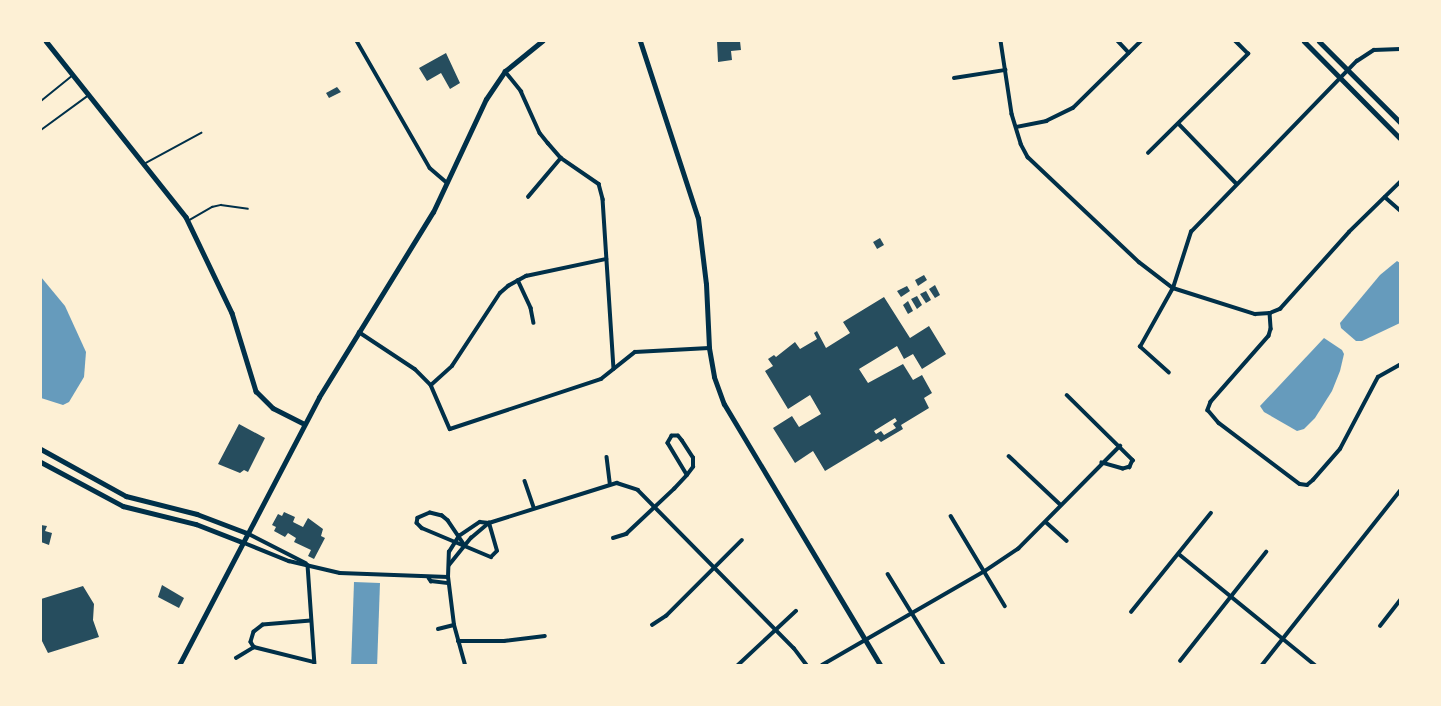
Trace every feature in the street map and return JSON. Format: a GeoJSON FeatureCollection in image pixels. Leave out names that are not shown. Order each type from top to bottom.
{"type":"FeatureCollection","features":[{"type":"Feature","properties":{"kind":"main road"},"geometry":{"type":"LineString","coordinates":[[179,665],[304,424],[426,224],[486,99],[505,71],[542,41]]}},
{"type":"Feature","properties":{"kind":"main road"},"geometry":{"type":"LineString","coordinates":[[640,41],[698,218],[706,284],[710,348],[714,377],[724,404],[864,641],[880,665]]}},
{"type":"Feature","properties":{"kind":"street"},"geometry":{"type":"LineString","coordinates":[[46,41],[188,221],[232,313],[256,391],[273,408],[304,424]]}},
{"type":"Feature","properties":{"kind":"street"},"geometry":{"type":"LineString","coordinates":[[357,41],[430,168],[447,183]]}},
{"type":"Feature","properties":{"kind":"street"},"geometry":{"type":"LineString","coordinates":[[1001,41],[1004,70],[1016,127],[1021,144],[1036,167],[1140,262],[1173,288],[1256,314],[1270,313],[1280,309],[1349,232],[1400,182]]}},
{"type":"Feature","properties":{"kind":"street"},"geometry":{"type":"LineString","coordinates":[[1118,41],[1130,52]]}},
{"type":"Feature","properties":{"kind":"street"},"geometry":{"type":"LineString","coordinates":[[1016,127],[1046,122],[1073,108],[1141,41]]}},
{"type":"Feature","properties":{"kind":"street"},"geometry":{"type":"LineString","coordinates":[[1148,153],[1179,124],[1248,54],[1235,41]]}},
{"type":"Feature","properties":{"kind":"street"},"geometry":{"type":"LineString","coordinates":[[1304,41],[1400,138]]}},
{"type":"Feature","properties":{"kind":"street"},"geometry":{"type":"LineString","coordinates":[[1319,41],[1400,122]]}},
{"type":"Feature","properties":{"kind":"street"},"geometry":{"type":"LineString","coordinates":[[1169,373],[1140,347],[1173,288],[1192,232],[1342,79],[1348,70],[1374,50],[1400,49]]}},
{"type":"Feature","properties":{"kind":"street"},"geometry":{"type":"LineString","coordinates":[[954,78],[1004,70]]}},
{"type":"Feature","properties":{"kind":"street"},"geometry":{"type":"LineString","coordinates":[[505,71],[521,91],[540,132],[561,158],[600,184],[603,199],[614,369]]}},
{"type":"Feature","properties":{"kind":"street"},"geometry":{"type":"LineString","coordinates":[[1179,124],[1238,184]]}},
{"type":"Feature","properties":{"kind":"street"},"geometry":{"type":"LineString","coordinates":[[528,197],[561,158]]}},
{"type":"Feature","properties":{"kind":"street"},"geometry":{"type":"LineString","coordinates":[[1385,197],[1400,210]]}},
{"type":"Feature","properties":{"kind":"street"},"geometry":{"type":"LineString","coordinates":[[431,385],[452,366],[500,293],[518,280],[606,260]]}},
{"type":"Feature","properties":{"kind":"street"},"geometry":{"type":"LineString","coordinates":[[518,280],[531,308],[534,323]]}},
{"type":"Feature","properties":{"kind":"street"},"geometry":{"type":"LineString","coordinates":[[1270,313],[1271,329],[1269,336],[1211,402],[1208,410],[1222,426],[1300,484],[1307,485],[1313,480],[1340,449],[1378,377],[1400,365]]}},
{"type":"Feature","properties":{"kind":"street"},"geometry":{"type":"LineString","coordinates":[[359,332],[415,369],[431,385],[450,429],[601,379],[635,352],[710,348]]}},
{"type":"Feature","properties":{"kind":"street"},"geometry":{"type":"LineString","coordinates":[[1067,395],[1133,460],[1130,467],[1123,469],[1102,463]]}},
{"type":"Feature","properties":{"kind":"street"},"geometry":{"type":"LineString","coordinates":[[614,538],[626,534],[687,475],[694,464],[693,458],[681,439],[672,436],[668,443],[687,475]]}},
{"type":"Feature","properties":{"kind":"street"},"geometry":{"type":"LineString","coordinates":[[822,665],[985,571],[1018,549],[1120,446]]}},
{"type":"Feature","properties":{"kind":"street"},"geometry":{"type":"LineString","coordinates":[[41,449],[126,496],[210,518],[293,554],[308,565]]}},
{"type":"Feature","properties":{"kind":"street"},"geometry":{"type":"LineString","coordinates":[[1009,456],[1061,505]]}},
{"type":"Feature","properties":{"kind":"street"},"geometry":{"type":"LineString","coordinates":[[607,457],[610,483]]}},
{"type":"Feature","properties":{"kind":"street"},"geometry":{"type":"LineString","coordinates":[[41,462],[123,506],[196,524],[289,561],[340,573],[448,578]]}},
{"type":"Feature","properties":{"kind":"street"},"geometry":{"type":"LineString","coordinates":[[525,481],[534,507]]}},
{"type":"Feature","properties":{"kind":"street"},"geometry":{"type":"LineString","coordinates":[[465,665],[454,625],[448,583],[449,552],[459,536],[471,526],[489,523],[610,483],[632,486],[655,507],[776,630],[807,665]]}},
{"type":"Feature","properties":{"kind":"street"},"geometry":{"type":"LineString","coordinates":[[1262,665],[1400,491]]}},
{"type":"Feature","properties":{"kind":"street"},"geometry":{"type":"LineString","coordinates":[[464,545],[448,521],[439,515],[430,513],[418,518],[417,522],[422,528],[489,557],[495,555],[497,548],[489,523]]}},
{"type":"Feature","properties":{"kind":"street"},"geometry":{"type":"LineString","coordinates":[[1131,612],[1211,513]]}},
{"type":"Feature","properties":{"kind":"street"},"geometry":{"type":"LineString","coordinates":[[951,516],[1005,606]]}},
{"type":"Feature","properties":{"kind":"street"},"geometry":{"type":"LineString","coordinates":[[1046,522],[1067,541]]}},
{"type":"Feature","properties":{"kind":"street"},"geometry":{"type":"LineString","coordinates":[[449,565],[464,545],[489,523]]}},
{"type":"Feature","properties":{"kind":"street"},"geometry":{"type":"LineString","coordinates":[[652,625],[666,616],[742,540]]}},
{"type":"Feature","properties":{"kind":"street"},"geometry":{"type":"LineString","coordinates":[[1180,661],[1266,552]]}},
{"type":"Feature","properties":{"kind":"street"},"geometry":{"type":"LineString","coordinates":[[1179,554],[1315,665]]}},
{"type":"Feature","properties":{"kind":"street"},"geometry":{"type":"LineString","coordinates":[[308,565],[314,663],[254,647],[251,642],[254,632],[263,625],[311,621]]}},
{"type":"Feature","properties":{"kind":"street"},"geometry":{"type":"LineString","coordinates":[[888,574],[944,665]]}},
{"type":"Feature","properties":{"kind":"street"},"geometry":{"type":"LineString","coordinates":[[429,578],[431,581],[448,583]]}},
{"type":"Feature","properties":{"kind":"street"},"geometry":{"type":"LineString","coordinates":[[1380,626],[1400,600]]}},
{"type":"Feature","properties":{"kind":"street"},"geometry":{"type":"LineString","coordinates":[[738,665],[796,611]]}},
{"type":"Feature","properties":{"kind":"street"},"geometry":{"type":"LineString","coordinates":[[438,629],[454,625]]}},
{"type":"Feature","properties":{"kind":"street"},"geometry":{"type":"LineString","coordinates":[[458,641],[504,641],[545,636]]}},
{"type":"Feature","properties":{"kind":"street"},"geometry":{"type":"LineString","coordinates":[[236,658],[254,647]]}},
{"type":"Feature","properties":{"kind":"lane"},"geometry":{"type":"LineString","coordinates":[[41,101],[73,75]]}},
{"type":"Feature","properties":{"kind":"lane"},"geometry":{"type":"LineString","coordinates":[[41,130],[89,96]]}},
{"type":"Feature","properties":{"kind":"lane"},"geometry":{"type":"LineString","coordinates":[[144,164],[201,132]]}},
{"type":"Feature","properties":{"kind":"lane"},"geometry":{"type":"LineString","coordinates":[[188,221],[212,207],[221,205],[248,209]]}},
{"type":"Feature","properties":{"kind":"water"},"geometry":{"type":"Polygon","coordinates":[[[1397,261],[1400,263],[1400,323],[1362,341],[1356,341],[1341,328],[1340,323],[1380,275],[1397,261]]]}},
{"type":"Feature","properties":{"kind":"water"},"geometry":{"type":"Polygon","coordinates":[[[41,277],[65,306],[86,352],[84,377],[69,402],[63,405],[41,398],[41,277]]]}},
{"type":"Feature","properties":{"kind":"water"},"geometry":{"type":"Polygon","coordinates":[[[1324,338],[1342,350],[1344,354],[1340,371],[1332,391],[1315,418],[1304,429],[1297,431],[1264,412],[1260,406],[1324,338]]]}},
{"type":"Feature","properties":{"kind":"water"},"geometry":{"type":"Polygon","coordinates":[[[354,582],[380,583],[377,665],[351,665],[354,582]]]}},
{"type":"Feature","properties":{"kind":"building"},"geometry":{"type":"Polygon","coordinates":[[[717,41],[740,41],[741,50],[731,51],[732,60],[718,62],[717,41]]]}},
{"type":"Feature","properties":{"kind":"building"},"geometry":{"type":"Polygon","coordinates":[[[446,53],[460,83],[450,89],[441,73],[427,81],[419,68],[446,53]]]}},
{"type":"Feature","properties":{"kind":"building"},"geometry":{"type":"Polygon","coordinates":[[[337,87],[341,92],[329,98],[326,93],[337,87]]]}},
{"type":"Feature","properties":{"kind":"building"},"geometry":{"type":"Polygon","coordinates":[[[880,238],[884,245],[877,249],[873,242],[880,238]]]}},
{"type":"Feature","properties":{"kind":"building"},"geometry":{"type":"Polygon","coordinates":[[[924,275],[927,280],[918,286],[915,280],[924,275]]]}},
{"type":"Feature","properties":{"kind":"building"},"geometry":{"type":"Polygon","coordinates":[[[935,285],[940,295],[935,298],[929,289],[935,285]]]}},
{"type":"Feature","properties":{"kind":"building"},"geometry":{"type":"Polygon","coordinates":[[[907,286],[910,291],[901,297],[897,291],[907,286]]]}},
{"type":"Feature","properties":{"kind":"building"},"geometry":{"type":"Polygon","coordinates":[[[926,291],[931,300],[926,303],[920,294],[926,291]]]}},
{"type":"Feature","properties":{"kind":"building"},"geometry":{"type":"Polygon","coordinates":[[[917,296],[922,305],[917,309],[911,299],[917,296]]]}},
{"type":"Feature","properties":{"kind":"building"},"geometry":{"type":"Polygon","coordinates":[[[884,297],[910,338],[929,326],[946,354],[922,369],[913,354],[904,359],[897,346],[859,369],[868,383],[903,364],[913,380],[922,375],[932,393],[924,398],[929,408],[901,425],[903,429],[881,442],[878,439],[825,471],[813,451],[795,463],[773,428],[792,416],[799,427],[821,414],[810,395],[788,409],[765,371],[773,366],[768,359],[774,355],[776,357],[795,342],[800,349],[817,339],[814,333],[817,331],[826,348],[850,333],[843,322],[884,297]],[[895,418],[874,431],[876,434],[881,431],[884,435],[896,428],[893,424],[897,421],[895,418]]]}},
{"type":"Feature","properties":{"kind":"building"},"geometry":{"type":"Polygon","coordinates":[[[908,301],[913,311],[908,314],[903,305],[908,301]]]}},
{"type":"Feature","properties":{"kind":"building"},"geometry":{"type":"Polygon","coordinates":[[[239,424],[265,438],[248,472],[244,470],[240,473],[218,464],[239,424]]]}},
{"type":"Feature","properties":{"kind":"building"},"geometry":{"type":"Polygon","coordinates":[[[284,512],[295,517],[293,522],[303,527],[308,518],[323,529],[321,536],[325,538],[314,559],[308,556],[311,550],[294,542],[296,538],[288,533],[285,537],[274,531],[276,527],[272,525],[278,514],[282,516],[284,512]]]}},
{"type":"Feature","properties":{"kind":"building"},"geometry":{"type":"Polygon","coordinates":[[[41,525],[47,526],[45,531],[52,533],[49,545],[41,542],[41,525]]]}},
{"type":"Feature","properties":{"kind":"building"},"geometry":{"type":"Polygon","coordinates":[[[162,585],[184,598],[179,608],[158,597],[162,585]]]}},
{"type":"Feature","properties":{"kind":"building"},"geometry":{"type":"Polygon","coordinates":[[[83,586],[94,604],[93,620],[99,637],[48,653],[41,639],[41,599],[83,586]]]}}]}
